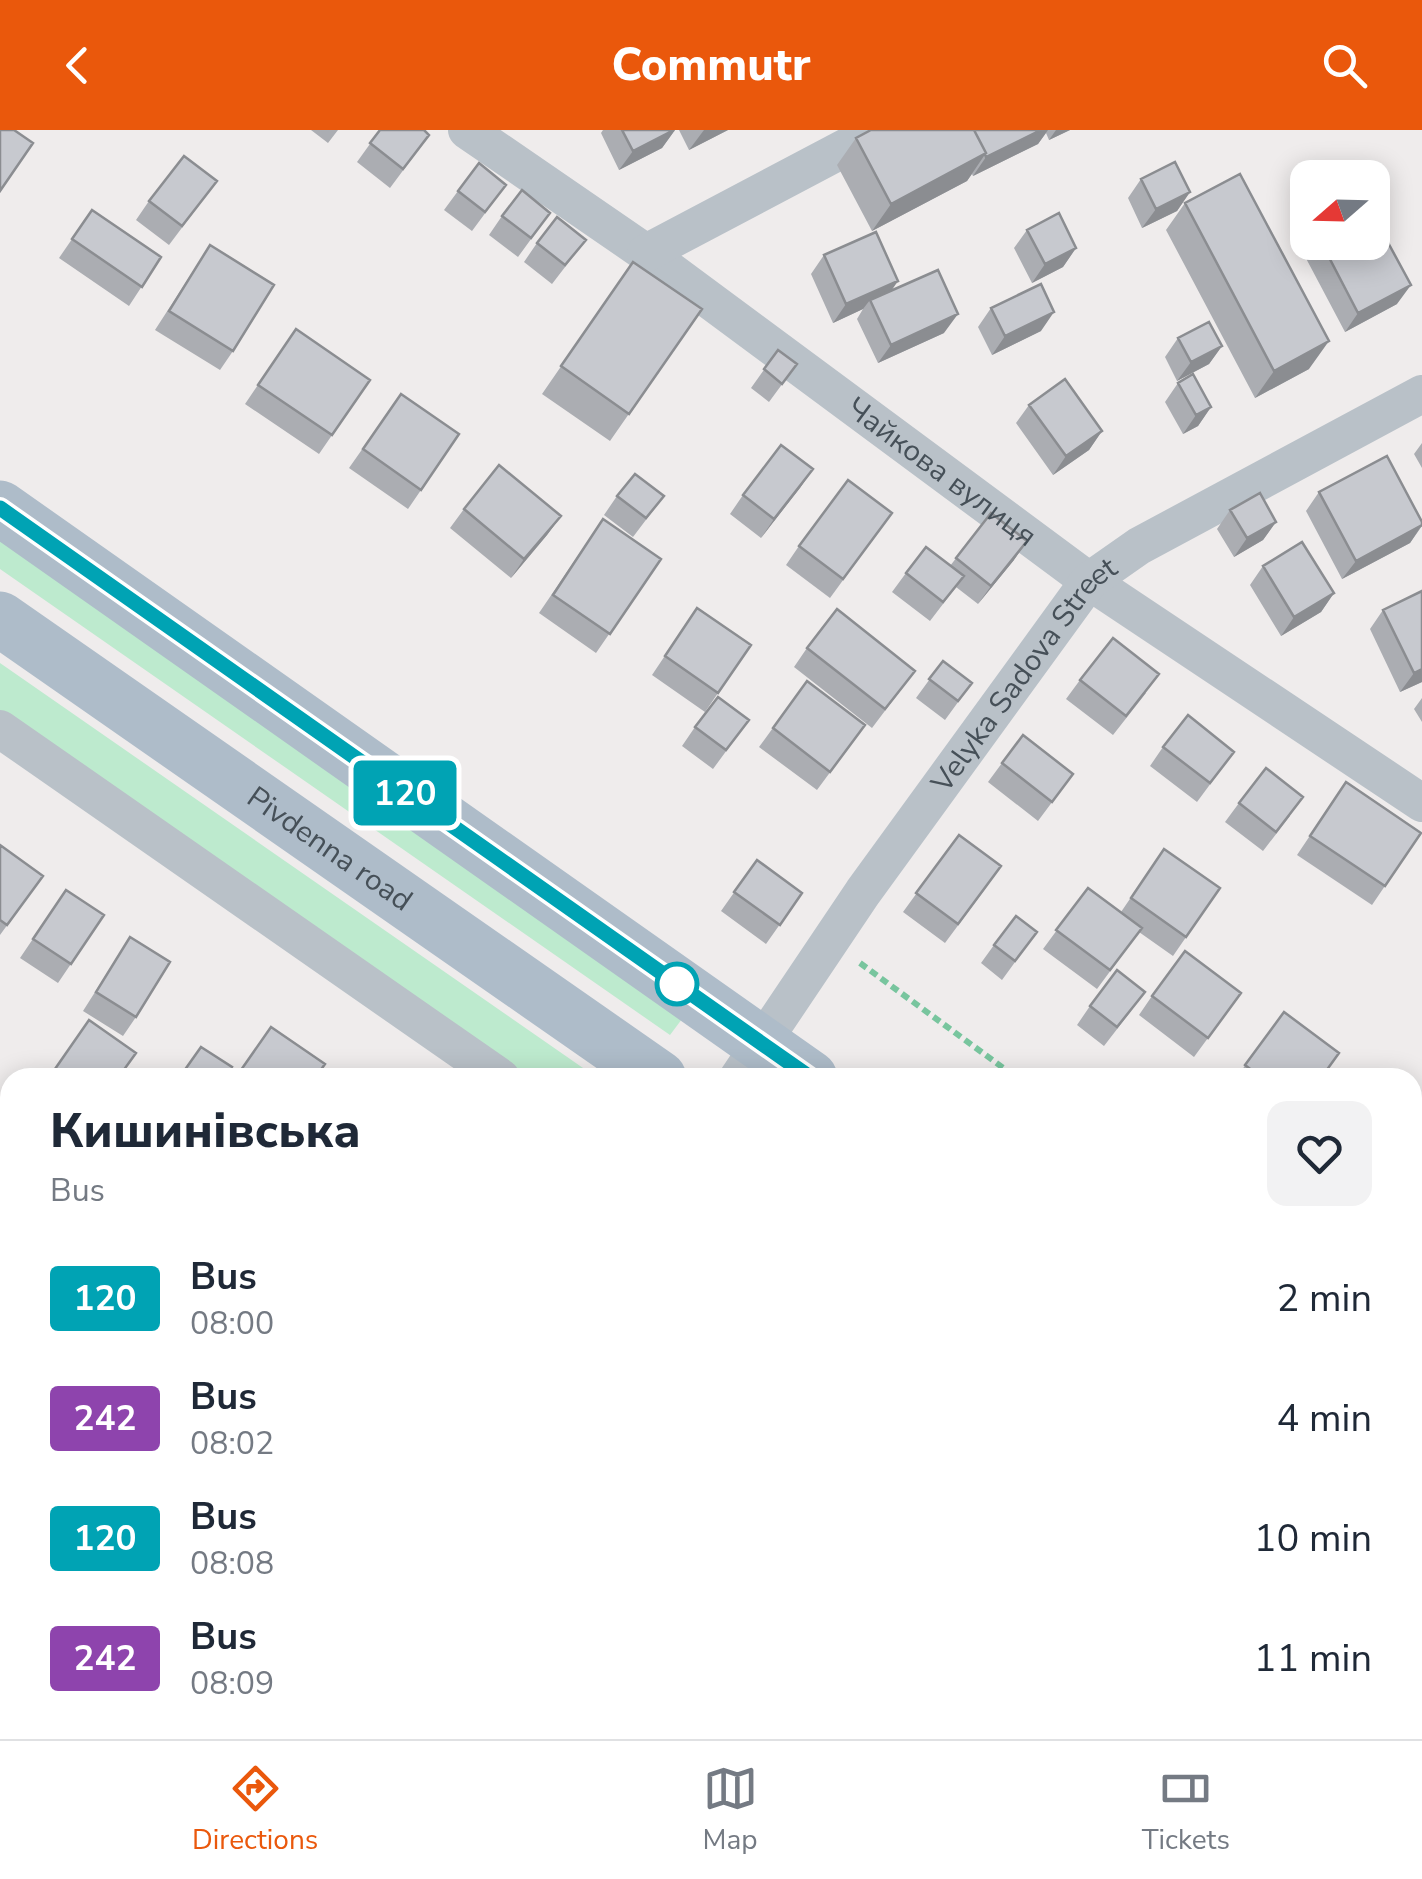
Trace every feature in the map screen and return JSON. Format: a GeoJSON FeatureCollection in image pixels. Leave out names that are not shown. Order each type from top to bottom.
{"type":"FeatureCollection","features":[{"type":"Feature","properties":{"kind":"main road"},"geometry":{"type":"LineString","coordinates":[[0,508],[750,1061],[775,1068]]}},
{"type":"Feature","properties":{"kind":"main road","name":"Pivdenna road"},"geometry":{"type":"LineString","coordinates":[[0,619],[645,1068]]}},
{"type":"Feature","properties":{"kind":"street","name":"Чайкова вулиця"},"geometry":{"type":"LineString","coordinates":[[467,130],[646,254],[1089,581],[1422,803]]}},
{"type":"Feature","properties":{"kind":"street"},"geometry":{"type":"LineString","coordinates":[[646,254],[878,130]]}},
{"type":"Feature","properties":{"kind":"street","name":"Velyka Sadova Street"},"geometry":{"type":"LineString","coordinates":[[750,1061],[830,942],[1089,581],[1138,546],[1422,394]]}},
{"type":"Feature","properties":{"kind":"street"},"geometry":{"type":"LineString","coordinates":[[0,729],[486,1068]]}},
{"type":"Feature","properties":{"kind":"path"},"geometry":{"type":"LineString","coordinates":[[830,942],[1003,1068]]}},
{"type":"Feature","properties":{"kind":"green space"},"geometry":{"type":"Polygon","coordinates":[[[0,539],[685,1015],[670,1035],[0,569],[0,539]]]}},
{"type":"Feature","properties":{"kind":"green space"},"geometry":{"type":"Polygon","coordinates":[[[0,663],[583,1068],[513,1068],[0,712],[0,663]]]}},
{"type":"Feature","properties":{"kind":"building"},"geometry":{"type":"Polygon","coordinates":[[[0,130],[14,130],[33,143],[0,191],[0,130]]]}},
{"type":"Feature","properties":{"kind":"building"},"geometry":{"type":"Polygon","coordinates":[[[380,130],[424,130],[429,135],[403,169],[370,143],[380,130]]]}},
{"type":"Feature","properties":{"kind":"building"},"geometry":{"type":"Polygon","coordinates":[[[622,130],[674,130],[633,151],[622,130]]]}},
{"type":"Feature","properties":{"kind":"building"},"geometry":{"type":"Polygon","coordinates":[[[871,130],[974,130],[986,153],[891,204],[856,138],[871,130]]]}},
{"type":"Feature","properties":{"kind":"building"},"geometry":{"type":"Polygon","coordinates":[[[974,130],[1041,130],[986,157],[974,130]]]}},
{"type":"Feature","properties":{"kind":"building"},"geometry":{"type":"Polygon","coordinates":[[[184,156],[217,181],[182,226],[149,201],[184,156]]]}},
{"type":"Feature","properties":{"kind":"building"},"geometry":{"type":"Polygon","coordinates":[[[1175,162],[1190,192],[1156,209],[1141,179],[1175,162]]]}},
{"type":"Feature","properties":{"kind":"building"},"geometry":{"type":"Polygon","coordinates":[[[479,163],[506,185],[485,212],[458,191],[479,163]]]}},
{"type":"Feature","properties":{"kind":"building"},"geometry":{"type":"Polygon","coordinates":[[[1240,174],[1329,341],[1274,371],[1185,203],[1240,174]]]}},
{"type":"Feature","properties":{"kind":"building"},"geometry":{"type":"Polygon","coordinates":[[[522,190],[550,213],[531,238],[502,216],[522,190]]]}},
{"type":"Feature","properties":{"kind":"building"},"geometry":{"type":"Polygon","coordinates":[[[92,210],[161,257],[142,287],[72,239],[92,210]]]}},
{"type":"Feature","properties":{"kind":"building"},"geometry":{"type":"Polygon","coordinates":[[[1059,213],[1076,248],[1045,264],[1027,230],[1059,213]]]}},
{"type":"Feature","properties":{"kind":"building"},"geometry":{"type":"Polygon","coordinates":[[[557,217],[586,240],[565,265],[537,243],[557,217]]]}},
{"type":"Feature","properties":{"kind":"building"},"geometry":{"type":"Polygon","coordinates":[[[876,232],[898,281],[846,304],[824,255],[876,232]]]}},
{"type":"Feature","properties":{"kind":"building"},"geometry":{"type":"Polygon","coordinates":[[[210,245],[274,285],[233,351],[169,311],[210,245]]]}},
{"type":"Feature","properties":{"kind":"building"},"geometry":{"type":"Polygon","coordinates":[[[1390,246],[1411,285],[1358,313],[1330,260],[1390,260],[1390,246]]]}},
{"type":"Feature","properties":{"kind":"building"},"geometry":{"type":"Polygon","coordinates":[[[633,262],[702,309],[629,414],[561,366],[633,262]]]}},
{"type":"Feature","properties":{"kind":"building"},"geometry":{"type":"Polygon","coordinates":[[[938,270],[958,314],[891,345],[870,300],[938,270]]]}},
{"type":"Feature","properties":{"kind":"building"},"geometry":{"type":"Polygon","coordinates":[[[1041,284],[1054,312],[1005,336],[991,308],[1041,284]]]}},
{"type":"Feature","properties":{"kind":"building"},"geometry":{"type":"Polygon","coordinates":[[[1209,322],[1222,346],[1191,362],[1178,338],[1209,322]]]}},
{"type":"Feature","properties":{"kind":"building"},"geometry":{"type":"Polygon","coordinates":[[[296,329],[370,380],[332,435],[258,385],[296,329]]]}},
{"type":"Feature","properties":{"kind":"building"},"geometry":{"type":"Polygon","coordinates":[[[778,350],[797,364],[782,384],[764,369],[778,350]]]}},
{"type":"Feature","properties":{"kind":"building"},"geometry":{"type":"Polygon","coordinates":[[[1193,374],[1211,407],[1196,415],[1178,383],[1193,374]]]}},
{"type":"Feature","properties":{"kind":"building"},"geometry":{"type":"Polygon","coordinates":[[[1065,379],[1102,431],[1066,456],[1029,405],[1065,379]]]}},
{"type":"Feature","properties":{"kind":"building"},"geometry":{"type":"Polygon","coordinates":[[[401,394],[459,434],[421,490],[363,449],[401,394]]]}},
{"type":"Feature","properties":{"kind":"building"},"geometry":{"type":"Polygon","coordinates":[[[781,445],[813,469],[774,519],[743,495],[781,445]]]}},
{"type":"Feature","properties":{"kind":"building"},"geometry":{"type":"Polygon","coordinates":[[[1387,456],[1422,525],[1356,561],[1319,492],[1387,456]]]}},
{"type":"Feature","properties":{"kind":"building"},"geometry":{"type":"Polygon","coordinates":[[[499,465],[561,516],[524,559],[464,509],[499,465]]]}},
{"type":"Feature","properties":{"kind":"building"},"geometry":{"type":"Polygon","coordinates":[[[635,474],[664,496],[646,518],[617,496],[635,474]]]}},
{"type":"Feature","properties":{"kind":"building"},"geometry":{"type":"Polygon","coordinates":[[[848,480],[892,513],[843,579],[799,546],[848,480]]]}},
{"type":"Feature","properties":{"kind":"building"},"geometry":{"type":"Polygon","coordinates":[[[1260,493],[1276,522],[1247,538],[1230,510],[1260,493]]]}},
{"type":"Feature","properties":{"kind":"building"},"geometry":{"type":"Polygon","coordinates":[[[991,513],[1027,541],[991,586],[956,558],[991,513]]]}},
{"type":"Feature","properties":{"kind":"building"},"geometry":{"type":"Polygon","coordinates":[[[603,519],[661,559],[610,634],[553,595],[603,519]]]}},
{"type":"Feature","properties":{"kind":"building"},"geometry":{"type":"Polygon","coordinates":[[[1302,542],[1334,593],[1294,617],[1263,566],[1302,542]]]}},
{"type":"Feature","properties":{"kind":"building"},"geometry":{"type":"Polygon","coordinates":[[[926,547],[964,576],[943,602],[906,573],[926,547]]]}},
{"type":"Feature","properties":{"kind":"building"},"geometry":{"type":"Polygon","coordinates":[[[1422,591],[1422,669],[1414,673],[1383,610],[1422,591]]]}},
{"type":"Feature","properties":{"kind":"building"},"geometry":{"type":"Polygon","coordinates":[[[697,608],[751,645],[718,693],[665,656],[697,608]]]}},
{"type":"Feature","properties":{"kind":"building"},"geometry":{"type":"Polygon","coordinates":[[[837,609],[915,671],[885,709],[807,648],[837,609]]]}},
{"type":"Feature","properties":{"kind":"building"},"geometry":{"type":"Polygon","coordinates":[[[1113,638],[1159,674],[1126,716],[1080,680],[1113,638]]]}},
{"type":"Feature","properties":{"kind":"building"},"geometry":{"type":"Polygon","coordinates":[[[943,661],[972,683],[958,701],[929,679],[943,661]]]}},
{"type":"Feature","properties":{"kind":"building"},"geometry":{"type":"Polygon","coordinates":[[[807,681],[865,725],[830,772],[773,728],[807,681]]]}},
{"type":"Feature","properties":{"kind":"building"},"geometry":{"type":"Polygon","coordinates":[[[718,697],[749,720],[726,750],[695,727],[718,697]]]}},
{"type":"Feature","properties":{"kind":"building"},"geometry":{"type":"Polygon","coordinates":[[[1188,715],[1234,752],[1210,783],[1163,747],[1188,715]]]}},
{"type":"Feature","properties":{"kind":"building"},"geometry":{"type":"Polygon","coordinates":[[[1023,735],[1073,774],[1052,802],[1002,763],[1023,735]]]}},
{"type":"Feature","properties":{"kind":"building"},"geometry":{"type":"Polygon","coordinates":[[[1266,768],[1303,797],[1276,832],[1239,803],[1266,768]]]}},
{"type":"Feature","properties":{"kind":"building"},"geometry":{"type":"Polygon","coordinates":[[[1346,782],[1421,833],[1385,886],[1310,836],[1346,782]]]}},
{"type":"Feature","properties":{"kind":"building"},"geometry":{"type":"Polygon","coordinates":[[[959,835],[1001,866],[958,924],[916,893],[959,835]]]}},
{"type":"Feature","properties":{"kind":"building"},"geometry":{"type":"Polygon","coordinates":[[[0,845],[43,876],[7,925],[0,920],[0,845]]]}},
{"type":"Feature","properties":{"kind":"building"},"geometry":{"type":"Polygon","coordinates":[[[1164,849],[1220,888],[1186,937],[1131,898],[1164,849]]]}},
{"type":"Feature","properties":{"kind":"building"},"geometry":{"type":"Polygon","coordinates":[[[757,860],[802,893],[780,925],[734,892],[757,860]]]}},
{"type":"Feature","properties":{"kind":"building"},"geometry":{"type":"Polygon","coordinates":[[[1088,888],[1142,928],[1110,970],[1056,930],[1088,888]]]}},
{"type":"Feature","properties":{"kind":"building"},"geometry":{"type":"Polygon","coordinates":[[[66,890],[104,915],[71,964],[33,939],[66,890]]]}},
{"type":"Feature","properties":{"kind":"building"},"geometry":{"type":"Polygon","coordinates":[[[1016,916],[1037,932],[1015,961],[994,945],[1016,916]]]}},
{"type":"Feature","properties":{"kind":"building"},"geometry":{"type":"Polygon","coordinates":[[[130,937],[170,962],[136,1017],[96,992],[130,937]]]}},
{"type":"Feature","properties":{"kind":"building"},"geometry":{"type":"Polygon","coordinates":[[[1185,951],[1241,993],[1208,1038],[1152,996],[1185,951]]]}},
{"type":"Feature","properties":{"kind":"building"},"geometry":{"type":"Polygon","coordinates":[[[1117,970],[1145,992],[1117,1027],[1090,1006],[1117,970]]]}},
{"type":"Feature","properties":{"kind":"building"},"geometry":{"type":"Polygon","coordinates":[[[1284,1012],[1339,1053],[1328,1068],[1245,1065],[1284,1012]]]}},
{"type":"Feature","properties":{"kind":"building"},"geometry":{"type":"Polygon","coordinates":[[[89,1020],[136,1053],[125,1068],[56,1068],[89,1020]]]}},
{"type":"Feature","properties":{"kind":"building"},"geometry":{"type":"Polygon","coordinates":[[[271,1027],[325,1064],[322,1068],[242,1068],[271,1027]]]}},
{"type":"Feature","properties":{"kind":"building"},"geometry":{"type":"Polygon","coordinates":[[[201,1047],[232,1067],[231,1068],[186,1068],[201,1047]]]}},
{"type":"Feature","properties":{"kind":"bus line","name":"120"},"geometry":{"type":"LineString","coordinates":[[0,508],[797,1068]]}}]}
